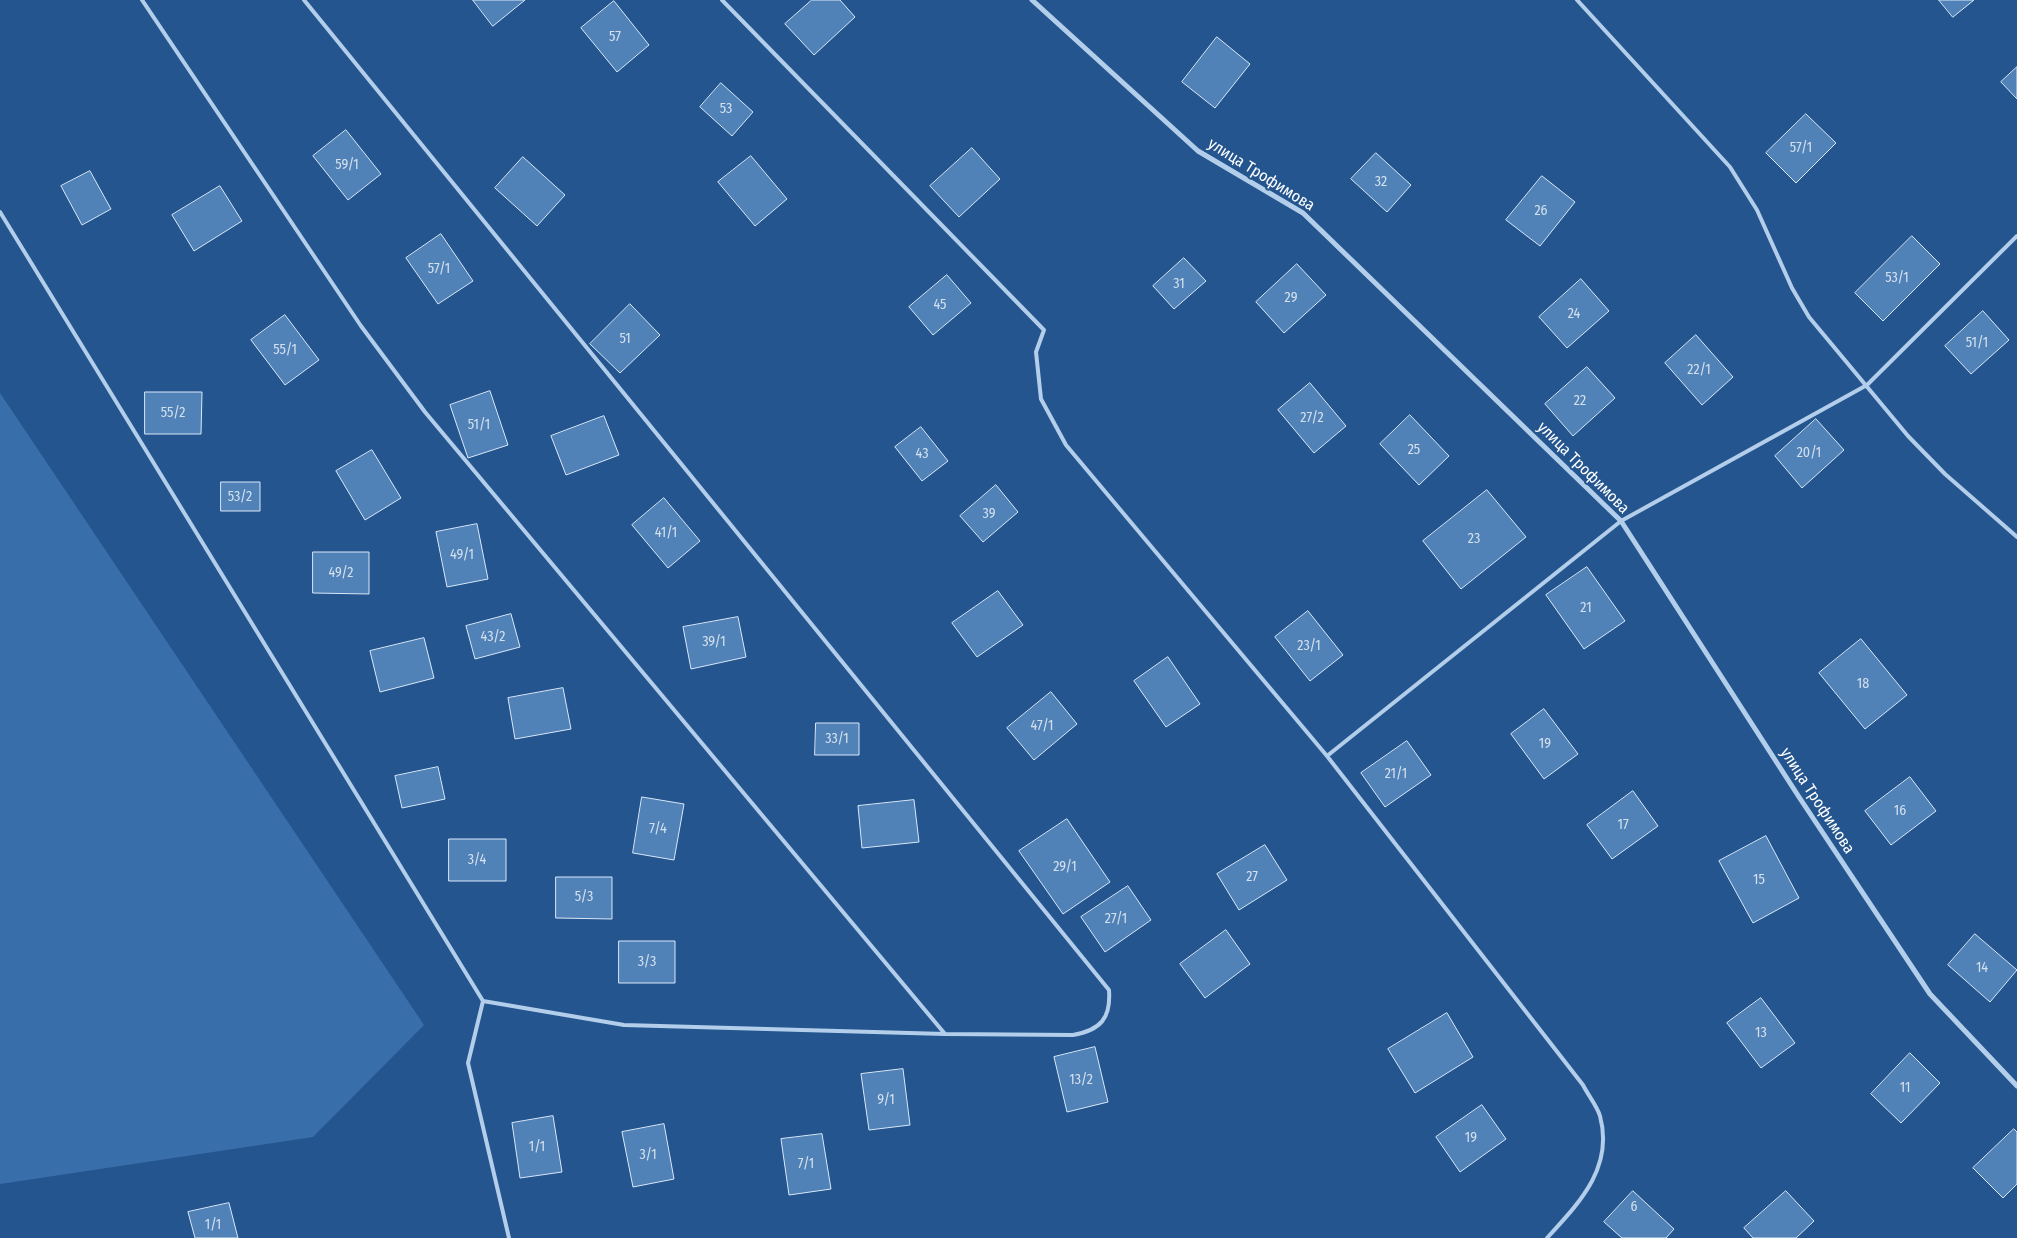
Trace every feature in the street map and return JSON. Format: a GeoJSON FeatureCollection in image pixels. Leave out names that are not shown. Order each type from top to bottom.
{"type":"FeatureCollection","features":[{"type":"Feature","properties":{"kind":"street","name":"улица Трофимова"},"geometry":{"type":"LineString","coordinates":[[1032,0],[1198,151],[1303,213],[1621,521],[1799,797],[1930,994],[2017,1086]]}},
{"type":"Feature","properties":{"kind":"lane"},"geometry":{"type":"LineString","coordinates":[[142,0],[361,326],[425,412],[946,1034]]}},
{"type":"Feature","properties":{"kind":"lane"},"geometry":{"type":"LineString","coordinates":[[304,0],[1110,990],[1111,1006],[1102,1023],[1089,1032],[1073,1034],[946,1034],[624,1025],[483,1001]]}},
{"type":"Feature","properties":{"kind":"lane"},"geometry":{"type":"LineString","coordinates":[[722,0],[1044,330],[1036,352],[1041,399],[1066,445],[1327,756],[1583,1085],[1600,1114],[1604,1141],[1598,1170],[1584,1196],[1547,1238]]}},
{"type":"Feature","properties":{"kind":"lane"},"geometry":{"type":"LineString","coordinates":[[1578,0],[1730,167],[1757,210],[1792,288],[1809,317],[1867,384],[1908,436],[1945,474],[2017,537]]}},
{"type":"Feature","properties":{"kind":"lane"},"geometry":{"type":"LineString","coordinates":[[0,212],[483,1001],[468,1063],[509,1238]]}},
{"type":"Feature","properties":{"kind":"lane"},"geometry":{"type":"LineString","coordinates":[[1327,756],[1621,521],[1867,384],[2017,236]]}},
{"type":"Feature","properties":{"kind":"shaded area"},"geometry":{"type":"Polygon","coordinates":[[[0,393],[424,1025],[313,1137],[0,1184],[0,393]]]}},
{"type":"Feature","properties":{"kind":"building"},"geometry":{"type":"Polygon","coordinates":[[[473,0],[525,0],[493,26],[473,0]]]}},
{"type":"Feature","properties":{"kind":"building"},"geometry":{"type":"Polygon","coordinates":[[[812,0],[840,0],[855,17],[814,55],[785,24],[812,0]]]}},
{"type":"Feature","properties":{"kind":"building"},"geometry":{"type":"Polygon","coordinates":[[[1939,0],[1974,0],[1953,17],[1939,0]]]}},
{"type":"Feature","properties":{"kind":"building"},"geometry":{"type":"Polygon","coordinates":[[[614,1],[649,45],[617,72],[581,28],[614,1]]]}},
{"type":"Feature","properties":{"kind":"building"},"geometry":{"type":"Polygon","coordinates":[[[1217,37],[1250,64],[1215,108],[1182,82],[1217,37]]]}},
{"type":"Feature","properties":{"kind":"building"},"geometry":{"type":"Polygon","coordinates":[[[2017,67],[2017,99],[2001,82],[2017,67]]]}},
{"type":"Feature","properties":{"kind":"building"},"geometry":{"type":"Polygon","coordinates":[[[721,83],[753,112],[732,136],[700,107],[721,83]]]}},
{"type":"Feature","properties":{"kind":"building"},"geometry":{"type":"Polygon","coordinates":[[[1806,114],[1836,143],[1796,183],[1766,153],[1806,114]]]}},
{"type":"Feature","properties":{"kind":"building"},"geometry":{"type":"Polygon","coordinates":[[[346,130],[381,174],[348,200],[313,156],[346,130]]]}},
{"type":"Feature","properties":{"kind":"building"},"geometry":{"type":"Polygon","coordinates":[[[972,148],[1000,179],[959,217],[930,186],[972,148]]]}},
{"type":"Feature","properties":{"kind":"building"},"geometry":{"type":"Polygon","coordinates":[[[1376,153],[1411,185],[1387,212],[1351,179],[1376,153]]]}},
{"type":"Feature","properties":{"kind":"building"},"geometry":{"type":"Polygon","coordinates":[[[751,156],[787,199],[755,226],[718,182],[751,156]]]}},
{"type":"Feature","properties":{"kind":"building"},"geometry":{"type":"Polygon","coordinates":[[[523,157],[565,195],[537,226],[495,188],[523,157]]]}},
{"type":"Feature","properties":{"kind":"building"},"geometry":{"type":"Polygon","coordinates":[[[90,171],[111,209],[82,225],[61,186],[90,171]]]}},
{"type":"Feature","properties":{"kind":"building"},"geometry":{"type":"Polygon","coordinates":[[[1542,176],[1575,202],[1540,246],[1506,220],[1542,176]]]}},
{"type":"Feature","properties":{"kind":"building"},"geometry":{"type":"Polygon","coordinates":[[[220,186],[242,221],[194,251],[172,215],[220,186]]]}},
{"type":"Feature","properties":{"kind":"building"},"geometry":{"type":"Polygon","coordinates":[[[441,234],[473,281],[438,304],[406,258],[441,234]]]}},
{"type":"Feature","properties":{"kind":"building"},"geometry":{"type":"Polygon","coordinates":[[[1912,236],[1940,264],[1883,321],[1855,293],[1912,236]]]}},
{"type":"Feature","properties":{"kind":"building"},"geometry":{"type":"Polygon","coordinates":[[[1184,258],[1206,281],[1174,309],[1153,286],[1184,258]]]}},
{"type":"Feature","properties":{"kind":"building"},"geometry":{"type":"Polygon","coordinates":[[[1297,264],[1326,295],[1284,333],[1256,302],[1297,264]]]}},
{"type":"Feature","properties":{"kind":"building"},"geometry":{"type":"Polygon","coordinates":[[[947,275],[971,303],[933,335],[909,307],[947,275]]]}},
{"type":"Feature","properties":{"kind":"building"},"geometry":{"type":"Polygon","coordinates":[[[1581,279],[1609,311],[1567,348],[1539,317],[1581,279]]]}},
{"type":"Feature","properties":{"kind":"building"},"geometry":{"type":"Polygon","coordinates":[[[630,304],[660,335],[620,373],[590,344],[630,304]]]}},
{"type":"Feature","properties":{"kind":"building"},"geometry":{"type":"Polygon","coordinates":[[[1983,311],[2009,340],[1971,374],[1945,346],[1983,311]]]}},
{"type":"Feature","properties":{"kind":"building"},"geometry":{"type":"Polygon","coordinates":[[[285,315],[319,360],[285,385],[251,340],[285,315]]]}},
{"type":"Feature","properties":{"kind":"building"},"geometry":{"type":"Polygon","coordinates":[[[1696,335],[1733,377],[1702,405],[1665,363],[1696,335]]]}},
{"type":"Feature","properties":{"kind":"building"},"geometry":{"type":"Polygon","coordinates":[[[1587,367],[1615,398],[1573,436],[1545,404],[1587,367]]]}},
{"type":"Feature","properties":{"kind":"building"},"geometry":{"type":"Polygon","coordinates":[[[1310,383],[1346,426],[1314,453],[1278,410],[1310,383]]]}},
{"type":"Feature","properties":{"kind":"building"},"geometry":{"type":"Polygon","coordinates":[[[490,391],[508,445],[468,458],[450,405],[490,391]]]}},
{"type":"Feature","properties":{"kind":"building"},"geometry":{"type":"Polygon","coordinates":[[[145,392],[202,392],[201,434],[145,434],[145,392]]]}},
{"type":"Feature","properties":{"kind":"building"},"geometry":{"type":"Polygon","coordinates":[[[1410,415],[1449,456],[1419,485],[1380,444],[1410,415]]]}},
{"type":"Feature","properties":{"kind":"building"},"geometry":{"type":"Polygon","coordinates":[[[604,416],[619,455],[566,475],[551,436],[604,416]]]}},
{"type":"Feature","properties":{"kind":"building"},"geometry":{"type":"Polygon","coordinates":[[[1816,419],[1844,450],[1802,488],[1775,456],[1816,419]]]}},
{"type":"Feature","properties":{"kind":"building"},"geometry":{"type":"Polygon","coordinates":[[[921,427],[948,461],[922,481],[895,447],[921,427]]]}},
{"type":"Feature","properties":{"kind":"building"},"geometry":{"type":"Polygon","coordinates":[[[372,450],[401,498],[365,520],[336,471],[372,450]]]}},
{"type":"Feature","properties":{"kind":"building"},"geometry":{"type":"Polygon","coordinates":[[[221,482],[260,482],[260,511],[221,511],[221,482]]]}},
{"type":"Feature","properties":{"kind":"building"},"geometry":{"type":"Polygon","coordinates":[[[996,485],[1018,512],[983,542],[960,516],[996,485]]]}},
{"type":"Feature","properties":{"kind":"building"},"geometry":{"type":"Polygon","coordinates":[[[1487,490],[1526,537],[1461,589],[1423,541],[1487,490]]]}},
{"type":"Feature","properties":{"kind":"building"},"geometry":{"type":"Polygon","coordinates":[[[664,498],[700,541],[668,568],[632,525],[664,498]]]}},
{"type":"Feature","properties":{"kind":"building"},"geometry":{"type":"Polygon","coordinates":[[[477,524],[488,579],[447,587],[436,532],[477,524]]]}},
{"type":"Feature","properties":{"kind":"building"},"geometry":{"type":"Polygon","coordinates":[[[313,552],[369,552],[369,594],[313,593],[313,552]]]}},
{"type":"Feature","properties":{"kind":"building"},"geometry":{"type":"Polygon","coordinates":[[[1587,567],[1625,621],[1584,649],[1546,595],[1587,567]]]}},
{"type":"Feature","properties":{"kind":"building"},"geometry":{"type":"Polygon","coordinates":[[[998,591],[1023,625],[977,657],[952,623],[998,591]]]}},
{"type":"Feature","properties":{"kind":"building"},"geometry":{"type":"Polygon","coordinates":[[[1308,611],[1343,655],[1310,681],[1275,637],[1308,611]]]}},
{"type":"Feature","properties":{"kind":"building"},"geometry":{"type":"Polygon","coordinates":[[[511,614],[520,647],[475,659],[466,626],[511,614]]]}},
{"type":"Feature","properties":{"kind":"building"},"geometry":{"type":"Polygon","coordinates":[[[738,617],[746,657],[691,669],[683,627],[738,617]]]}},
{"type":"Feature","properties":{"kind":"building"},"geometry":{"type":"Polygon","coordinates":[[[424,638],[434,678],[380,692],[370,651],[424,638]]]}},
{"type":"Feature","properties":{"kind":"building"},"geometry":{"type":"Polygon","coordinates":[[[1861,639],[1907,695],[1865,729],[1819,673],[1861,639]]]}},
{"type":"Feature","properties":{"kind":"building"},"geometry":{"type":"Polygon","coordinates":[[[1168,657],[1200,704],[1166,727],[1134,681],[1168,657]]]}},
{"type":"Feature","properties":{"kind":"building"},"geometry":{"type":"Polygon","coordinates":[[[563,688],[571,729],[515,739],[508,698],[563,688]]]}},
{"type":"Feature","properties":{"kind":"building"},"geometry":{"type":"Polygon","coordinates":[[[1051,692],[1077,724],[1034,760],[1007,728],[1051,692]]]}},
{"type":"Feature","properties":{"kind":"building"},"geometry":{"type":"Polygon","coordinates":[[[1544,709],[1578,754],[1544,779],[1511,734],[1544,709]]]}},
{"type":"Feature","properties":{"kind":"building"},"geometry":{"type":"Polygon","coordinates":[[[816,723],[859,723],[859,755],[815,755],[816,723]]]}},
{"type":"Feature","properties":{"kind":"building"},"geometry":{"type":"Polygon","coordinates":[[[1407,741],[1431,775],[1385,807],[1361,773],[1407,741]]]}},
{"type":"Feature","properties":{"kind":"building"},"geometry":{"type":"Polygon","coordinates":[[[438,767],[445,799],[402,808],[395,776],[438,767]]]}},
{"type":"Feature","properties":{"kind":"building"},"geometry":{"type":"Polygon","coordinates":[[[1910,777],[1936,811],[1891,845],[1865,811],[1910,777]]]}},
{"type":"Feature","properties":{"kind":"building"},"geometry":{"type":"Polygon","coordinates":[[[1633,791],[1658,826],[1612,859],[1587,825],[1633,791]]]}},
{"type":"Feature","properties":{"kind":"building"},"geometry":{"type":"Polygon","coordinates":[[[642,797],[684,804],[674,860],[633,853],[642,797]]]}},
{"type":"Feature","properties":{"kind":"building"},"geometry":{"type":"Polygon","coordinates":[[[914,800],[919,842],[862,848],[858,806],[914,800]]]}},
{"type":"Feature","properties":{"kind":"building"},"geometry":{"type":"Polygon","coordinates":[[[1067,819],[1110,882],[1063,914],[1019,851],[1067,819]]]}},
{"type":"Feature","properties":{"kind":"building"},"geometry":{"type":"Polygon","coordinates":[[[1766,836],[1799,898],[1753,923],[1719,861],[1766,836]]]}},
{"type":"Feature","properties":{"kind":"building"},"geometry":{"type":"Polygon","coordinates":[[[449,839],[506,839],[506,881],[449,881],[449,839]]]}},
{"type":"Feature","properties":{"kind":"building"},"geometry":{"type":"Polygon","coordinates":[[[1265,845],[1287,880],[1239,910],[1217,874],[1265,845]]]}},
{"type":"Feature","properties":{"kind":"building"},"geometry":{"type":"Polygon","coordinates":[[[556,877],[612,877],[612,919],[556,918],[556,877]]]}},
{"type":"Feature","properties":{"kind":"building"},"geometry":{"type":"Polygon","coordinates":[[[1128,886],[1151,920],[1105,952],[1081,917],[1128,886]]]}},
{"type":"Feature","properties":{"kind":"building"},"geometry":{"type":"Polygon","coordinates":[[[1226,930],[1250,964],[1205,998],[1180,964],[1226,930]]]}},
{"type":"Feature","properties":{"kind":"building"},"geometry":{"type":"Polygon","coordinates":[[[1975,934],[2017,970],[1990,1002],[1948,965],[1975,934]]]}},
{"type":"Feature","properties":{"kind":"building"},"geometry":{"type":"Polygon","coordinates":[[[619,941],[675,941],[675,983],[619,983],[619,941]]]}},
{"type":"Feature","properties":{"kind":"building"},"geometry":{"type":"Polygon","coordinates":[[[1761,998],[1795,1043],[1761,1068],[1727,1023],[1761,998]]]}},
{"type":"Feature","properties":{"kind":"building"},"geometry":{"type":"Polygon","coordinates":[[[1447,1013],[1473,1057],[1415,1093],[1388,1049],[1447,1013]]]}},
{"type":"Feature","properties":{"kind":"building"},"geometry":{"type":"Polygon","coordinates":[[[1095,1047],[1108,1102],[1067,1112],[1054,1057],[1095,1047]]]}},
{"type":"Feature","properties":{"kind":"building"},"geometry":{"type":"Polygon","coordinates":[[[1910,1053],[1940,1083],[1901,1123],[1871,1094],[1910,1053]]]}},
{"type":"Feature","properties":{"kind":"building"},"geometry":{"type":"Polygon","coordinates":[[[903,1069],[910,1125],[869,1130],[861,1074],[903,1069]]]}},
{"type":"Feature","properties":{"kind":"building"},"geometry":{"type":"Polygon","coordinates":[[[1482,1105],[1506,1139],[1460,1172],[1436,1137],[1482,1105]]]}},
{"type":"Feature","properties":{"kind":"building"},"geometry":{"type":"Polygon","coordinates":[[[553,1116],[562,1172],[520,1178],[512,1123],[553,1116]]]}},
{"type":"Feature","properties":{"kind":"building"},"geometry":{"type":"Polygon","coordinates":[[[664,1124],[674,1179],[633,1187],[622,1132],[664,1124]]]}},
{"type":"Feature","properties":{"kind":"building"},"geometry":{"type":"Polygon","coordinates":[[[2014,1129],[2017,1132],[2017,1184],[2003,1198],[1973,1168],[2014,1129]]]}},
{"type":"Feature","properties":{"kind":"building"},"geometry":{"type":"Polygon","coordinates":[[[822,1134],[831,1189],[789,1195],[781,1139],[822,1134]]]}},
{"type":"Feature","properties":{"kind":"building"},"geometry":{"type":"Polygon","coordinates":[[[1633,1191],[1674,1229],[1666,1238],[1622,1238],[1604,1222],[1633,1191]]]}},
{"type":"Feature","properties":{"kind":"building"},"geometry":{"type":"Polygon","coordinates":[[[1786,1191],[1814,1221],[1796,1238],[1753,1238],[1744,1228],[1786,1191]]]}},
{"type":"Feature","properties":{"kind":"building"},"geometry":{"type":"Polygon","coordinates":[[[229,1203],[238,1238],[195,1238],[188,1212],[229,1203]]]}}]}
